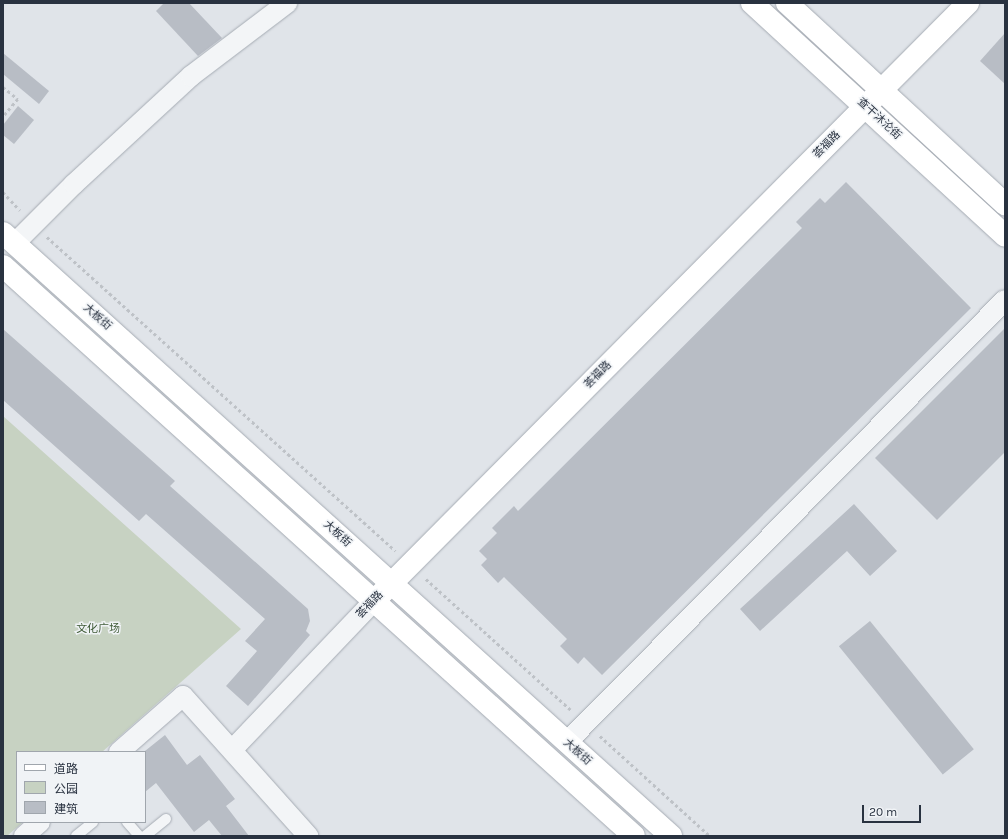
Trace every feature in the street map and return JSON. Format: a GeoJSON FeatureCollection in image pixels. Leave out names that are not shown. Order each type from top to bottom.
{"type":"FeatureCollection","features":[{"type":"Feature","properties":{"kind":"main road","name":"查干沐沦街"},"geometry":{"type":"LineString","coordinates":[[752,3],[1005,236]]}},
{"type":"Feature","properties":{"kind":"main road","name":"查干沐沦街"},"geometry":{"type":"LineString","coordinates":[[787,3],[1005,204]]}},
{"type":"Feature","properties":{"kind":"main road","name":"荟福路"},"geometry":{"type":"LineString","coordinates":[[374,601],[968,3]]}},
{"type":"Feature","properties":{"kind":"main road","name":"大板街"},"geometry":{"type":"LineString","coordinates":[[9,238],[671,836]]}},
{"type":"Feature","properties":{"kind":"main road"},"geometry":{"type":"LineString","coordinates":[[3,266],[634,836]]}},
{"type":"Feature","properties":{"kind":"street"},"geometry":{"type":"LineString","coordinates":[[9,238],[33,225],[191,76],[287,3]]}},
{"type":"Feature","properties":{"kind":"street"},"geometry":{"type":"LineString","coordinates":[[567,742],[1005,300]]}},
{"type":"Feature","properties":{"kind":"street","name":"荟福路"},"geometry":{"type":"LineString","coordinates":[[232,750],[374,601]]}},
{"type":"Feature","properties":{"kind":"street"},"geometry":{"type":"LineString","coordinates":[[120,751],[183,696],[308,836]]}},
{"type":"Feature","properties":{"kind":"street"},"geometry":{"type":"LineString","coordinates":[[24,836],[39,823]]}},
{"type":"Feature","properties":{"kind":"lane"},"geometry":{"type":"LineString","coordinates":[[145,836],[166,819]]}},
{"type":"Feature","properties":{"kind":"lane"},"geometry":{"type":"LineString","coordinates":[[76,836],[92,823]]}},
{"type":"Feature","properties":{"kind":"lane"},"geometry":{"type":"LineString","coordinates":[[128,823],[139,836]]}},
{"type":"Feature","properties":{"kind":"path"},"geometry":{"type":"LineString","coordinates":[[3,87],[18,99],[3,117]]}},
{"type":"Feature","properties":{"kind":"path"},"geometry":{"type":"LineString","coordinates":[[3,192],[33,225],[411,564],[710,836]]}},
{"type":"Feature","properties":{"kind":"green space","name":"文化广场"},"geometry":{"type":"Polygon","coordinates":[[[3,416],[241,629],[103,751],[16,751],[16,823],[22,823],[7,836],[3,836],[3,416]]]}},
{"type":"Feature","properties":{"kind":"building"},"geometry":{"type":"Polygon","coordinates":[[[164,3],[189,3],[222,38],[198,56],[156,11],[164,3]]]}},
{"type":"Feature","properties":{"kind":"building"},"geometry":{"type":"Polygon","coordinates":[[[1005,33],[1005,84],[980,61],[1005,33]]]}},
{"type":"Feature","properties":{"kind":"building"},"geometry":{"type":"Polygon","coordinates":[[[3,53],[49,91],[39,104],[3,74],[3,53]]]}},
{"type":"Feature","properties":{"kind":"building"},"geometry":{"type":"Polygon","coordinates":[[[18,106],[34,120],[14,144],[3,135],[3,125],[18,106]]]}},
{"type":"Feature","properties":{"kind":"building"},"geometry":{"type":"Polygon","coordinates":[[[846,182],[971,308],[602,675],[584,657],[578,664],[560,646],[567,639],[504,577],[498,583],[481,565],[487,559],[479,551],[497,533],[492,528],[514,506],[518,511],[802,228],[796,222],[820,198],[825,203],[846,182]]]}},
{"type":"Feature","properties":{"kind":"building"},"geometry":{"type":"Polygon","coordinates":[[[1005,328],[1005,452],[937,520],[875,458],[1005,328]]]}},
{"type":"Feature","properties":{"kind":"building"},"geometry":{"type":"Polygon","coordinates":[[[3,329],[175,481],[170,486],[308,609],[310,621],[306,631],[310,635],[248,706],[226,686],[257,651],[245,641],[265,619],[146,514],[139,521],[3,400],[3,329]]]}},
{"type":"Feature","properties":{"kind":"building"},"geometry":{"type":"Polygon","coordinates":[[[854,504],[897,551],[870,576],[847,551],[760,631],[740,609],[854,504]]]}},
{"type":"Feature","properties":{"kind":"building"},"geometry":{"type":"Polygon","coordinates":[[[870,621],[974,749],[943,774],[839,646],[870,621]]]}},
{"type":"Feature","properties":{"kind":"building"},"geometry":{"type":"Polygon","coordinates":[[[165,735],[187,765],[200,755],[235,799],[226,806],[249,836],[222,836],[209,820],[194,832],[156,783],[146,791],[145,751],[165,735]]]}}]}
